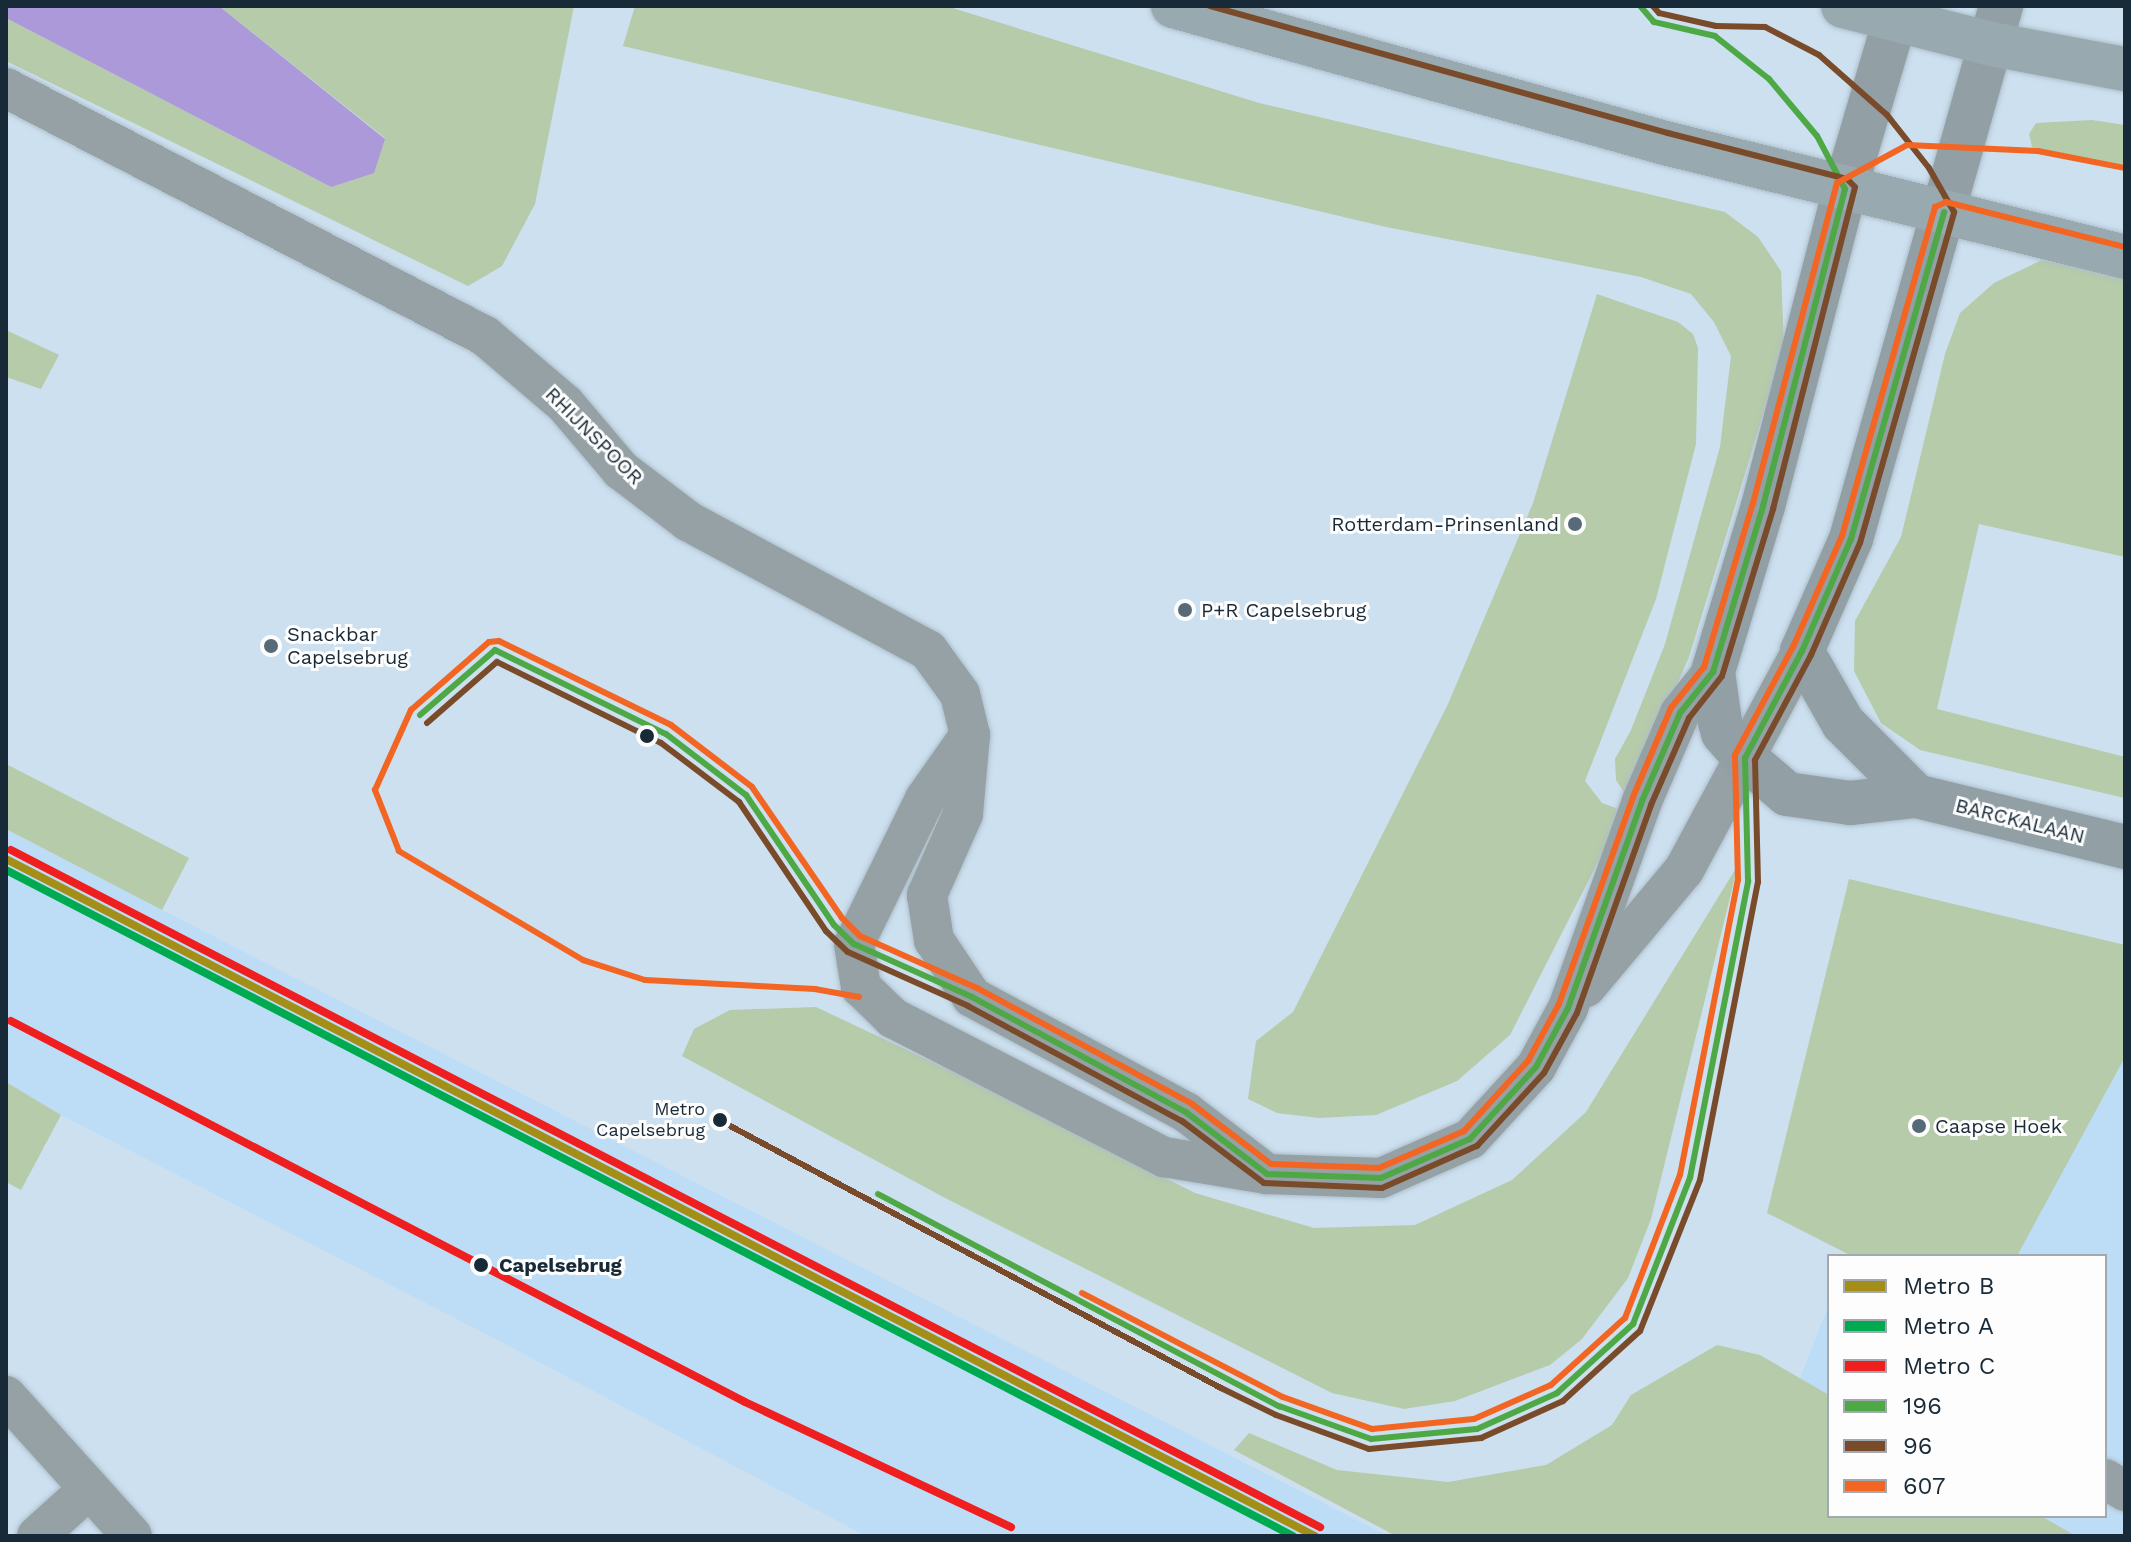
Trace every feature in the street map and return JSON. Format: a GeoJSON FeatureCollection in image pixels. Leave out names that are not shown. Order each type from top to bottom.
{"type":"FeatureCollection","features":[{"type":"Feature","properties":{"kind":"highway"},"geometry":{"type":"LineString","coordinates":[[1173,6],[1665,143],[2125,257]]}},
{"type":"Feature","properties":{"kind":"highway"},"geometry":{"type":"LineString","coordinates":[[1843,6],[1996,25],[2125,69]]}},
{"type":"Feature","properties":{"kind":"street"},"geometry":{"type":"LineString","coordinates":[[970,735],[925,799],[854,944],[861,987],[893,1018],[1164,1157],[1267,1174],[1381,1178],[1470,1139],[1536,1067],[1568,1008],[1642,801],[1680,713],[1713,672],[1767,491],[1845,189],[1897,12]]}},
{"type":"Feature","properties":{"kind":"street"},"geometry":{"type":"LineString","coordinates":[[1568,1008],[1684,870],[1802,651],[1851,539],[1996,25]]}},
{"type":"Feature","properties":{"kind":"street","name":"RHIJNSPOOR"},"geometry":{"type":"LineString","coordinates":[[6,88],[485,336],[565,404],[621,470],[688,521],[928,650],[960,694],[970,735],[963,814],[927,895],[934,940],[972,997],[1187,1113],[1267,1174]]}},
{"type":"Feature","properties":{"kind":"street"},"geometry":{"type":"LineString","coordinates":[[1802,651],[1843,723],[1916,796]]}},
{"type":"Feature","properties":{"kind":"street","name":"BARCKALAAN"},"geometry":{"type":"LineString","coordinates":[[1713,672],[1723,733],[1745,758],[1787,794],[1850,803],[1916,796],[2125,847]]}},
{"type":"Feature","properties":{"kind":"street"},"geometry":{"type":"LineString","coordinates":[[6,1396],[132,1536]]}},
{"type":"Feature","properties":{"kind":"street"},"geometry":{"type":"LineString","coordinates":[[2107,1480],[2125,1491]]}},
{"type":"Feature","properties":{"kind":"street"},"geometry":{"type":"LineString","coordinates":[[37,1536],[89,1489]]}},
{"type":"Feature","properties":{"kind":"shaded area"},"geometry":{"type":"Polygon","coordinates":[[[6,6],[219,6],[385,139],[374,173],[331,187],[6,18],[6,6]]]}},
{"type":"Feature","properties":{"kind":"shaded area"},"geometry":{"type":"Polygon","coordinates":[[[6,829],[1388,1536],[866,1536],[505,1344],[61,1115],[6,1082],[6,829]]]}},
{"type":"Feature","properties":{"kind":"shaded area"},"geometry":{"type":"Polygon","coordinates":[[[2125,1002],[2125,1536],[2040,1536],[2012,1518],[2107,1518],[2107,1254],[1848,1254],[1908,1098],[2125,1002]]]}},
{"type":"Feature","properties":{"kind":"shaded area"},"geometry":{"type":"Polygon","coordinates":[[[1827,1309],[1827,1400],[1799,1381],[1827,1309]]]}},
{"type":"Feature","properties":{"kind":"green space"},"geometry":{"type":"Polygon","coordinates":[[[219,6],[574,6],[535,204],[502,266],[468,286],[6,61],[6,18],[331,187],[385,138],[219,6]]]}},
{"type":"Feature","properties":{"kind":"green space"},"geometry":{"type":"Polygon","coordinates":[[[635,6],[946,6],[1259,103],[1725,212],[1758,237],[1781,271],[1784,346],[1689,657],[1650,746],[1624,792],[1616,780],[1615,759],[1631,730],[1665,644],[1720,447],[1731,356],[1714,322],[1691,294],[1641,277],[1386,227],[623,46],[635,6]]]}},
{"type":"Feature","properties":{"kind":"green space"},"geometry":{"type":"Polygon","coordinates":[[[2092,120],[2125,125],[2125,166],[2032,147],[2029,134],[2036,123],[2092,120]]]}},
{"type":"Feature","properties":{"kind":"green space"},"geometry":{"type":"Polygon","coordinates":[[[2042,260],[2125,276],[2125,557],[1979,524],[1937,709],[2125,757],[2125,798],[1920,750],[1881,723],[1854,671],[1855,621],[1901,537],[1945,354],[1960,313],[1994,283],[2042,260]]]}},
{"type":"Feature","properties":{"kind":"green space"},"geometry":{"type":"Polygon","coordinates":[[[1597,294],[1678,322],[1693,334],[1698,348],[1696,444],[1656,599],[1585,781],[1602,803],[1624,811],[1510,1035],[1457,1081],[1376,1115],[1319,1118],[1277,1113],[1248,1099],[1256,1041],[1293,1012],[1448,704],[1533,503],[1597,294]]]}},
{"type":"Feature","properties":{"kind":"green space"},"geometry":{"type":"Polygon","coordinates":[[[6,330],[59,355],[41,389],[6,377],[6,330]]]}},
{"type":"Feature","properties":{"kind":"green space"},"geometry":{"type":"Polygon","coordinates":[[[6,764],[189,858],[162,910],[6,829],[6,764]]]}},
{"type":"Feature","properties":{"kind":"green space"},"geometry":{"type":"Polygon","coordinates":[[[1738,865],[1651,1219],[1628,1278],[1582,1339],[1550,1365],[1455,1401],[1404,1409],[1332,1393],[949,1200],[682,1056],[694,1029],[730,1010],[816,1007],[998,1093],[1195,1193],[1314,1228],[1415,1225],[1512,1180],[1586,1112],[1738,865]]]}},
{"type":"Feature","properties":{"kind":"green space","name":"Caapse Hoek"},"geometry":{"type":"Polygon","coordinates":[[[1849,879],[2125,945],[2125,1057],[2018,1254],[1848,1254],[1767,1213],[1849,879]]]}},
{"type":"Feature","properties":{"kind":"green space"},"geometry":{"type":"Polygon","coordinates":[[[6,1082],[61,1115],[21,1190],[6,1182],[6,1082]]]}},
{"type":"Feature","properties":{"kind":"green space"},"geometry":{"type":"Polygon","coordinates":[[[1717,1345],[1760,1355],[1827,1394],[1827,1518],[2044,1518],[2076,1536],[1396,1536],[1234,1450],[1249,1433],[1337,1470],[1448,1482],[1546,1465],[1612,1425],[1631,1395],[1717,1345]]]}},
{"type":"Feature","properties":{"kind":"metro line","name":"C"},"geometry":{"type":"LineString","coordinates":[[11,850],[1320,1527]]}},
{"type":"Feature","properties":{"kind":"metro line","name":"B"},"geometry":{"type":"LineString","coordinates":[[6,859],[1315,1536]]}},
{"type":"Feature","properties":{"kind":"metro line","name":"A"},"geometry":{"type":"LineString","coordinates":[[6,870],[1293,1536]]}},
{"type":"Feature","properties":{"kind":"metro line","name":"C"},"geometry":{"type":"LineString","coordinates":[[11,1021],[745,1402],[1011,1527]]}},
{"type":"Feature","properties":{"kind":"transit line","name":"96"},"geometry":{"type":"LineString","coordinates":[[427,723],[497,662],[661,743],[739,802],[826,931],[848,952],[968,1006],[1182,1121],[1264,1183],[1382,1188],[1477,1146],[1544,1073],[1577,1013],[1651,805],[1689,718],[1722,676],[1773,509],[1855,187],[1847,179],[1668,133],[1210,6]]}},
{"type":"Feature","properties":{"kind":"transit line","name":"196"},"geometry":{"type":"LineString","coordinates":[[420,715],[495,650],[666,734],[746,795],[834,925],[854,944],[972,997],[1187,1113],[1267,1174],[1381,1178],[1470,1139],[1536,1067],[1568,1008],[1642,801],[1680,713],[1713,672],[1763,506],[1845,189],[1817,136],[1769,79],[1715,36],[1654,22],[1640,6]]}},
{"type":"Feature","properties":{"kind":"transit line","name":"96"},"geometry":{"type":"LineString","coordinates":[[719,1120],[1221,1388],[1276,1415],[1369,1449],[1481,1438],[1563,1401],[1640,1331],[1700,1180],[1758,882],[1755,760],[1811,655],[1860,543],[1954,212],[1929,168],[1887,115],[1819,55],[1765,27],[1716,26],[1659,13],[1653,6]]}},
{"type":"Feature","properties":{"kind":"transit line","name":"607"},"geometry":{"type":"LineString","coordinates":[[859,997],[815,989],[645,980],[583,960],[399,851],[375,790],[411,710],[489,642],[499,641],[671,725],[752,787],[842,918],[860,936],[977,988],[1192,1104],[1271,1164],[1379,1168],[1464,1131],[1528,1061],[1559,1004],[1633,797],[1671,708],[1704,667],[1753,503],[1837,183],[1907,145],[2038,151],[2125,168]]}},
{"type":"Feature","properties":{"kind":"transit line","name":"607"},"geometry":{"type":"LineString","coordinates":[[1082,1293],[1283,1397],[1372,1429],[1474,1419],[1551,1385],[1625,1318],[1680,1175],[1738,880],[1735,755],[1793,647],[1842,536],[1935,207],[1946,202],[2125,247]]}},
{"type":"Feature","properties":{"kind":"transit line","name":"196"},"geometry":{"type":"LineString","coordinates":[[878,1194],[1279,1406],[1371,1439],[1477,1429],[1557,1393],[1633,1324],[1690,1178],[1748,881],[1745,758],[1802,651],[1851,539],[1944,212]]}},
{"type":"Feature","properties":{"kind":"place","name":"Rotterdam-Prinsenland"},"geometry":{"type":"Point","coordinates":[1575,524]}},
{"type":"Feature","properties":{"kind":"place","name":"P+R Capelsebrug"},"geometry":{"type":"Point","coordinates":[1185,610]}},
{"type":"Feature","properties":{"kind":"place","name":"Snackbar Capelsebrug"},"geometry":{"type":"Point","coordinates":[271,646]}},
{"type":"Feature","properties":{"kind":"place","name":"Metro Capelsebrug"},"geometry":{"type":"Point","coordinates":[720,1120]}},
{"type":"Feature","properties":{"kind":"place","name":"Caapse Hoek"},"geometry":{"type":"Point","coordinates":[1919,1126]}},
{"type":"Feature","properties":{"kind":"place","name":"Capelsebrug"},"geometry":{"type":"Point","coordinates":[481,1265]}}]}
